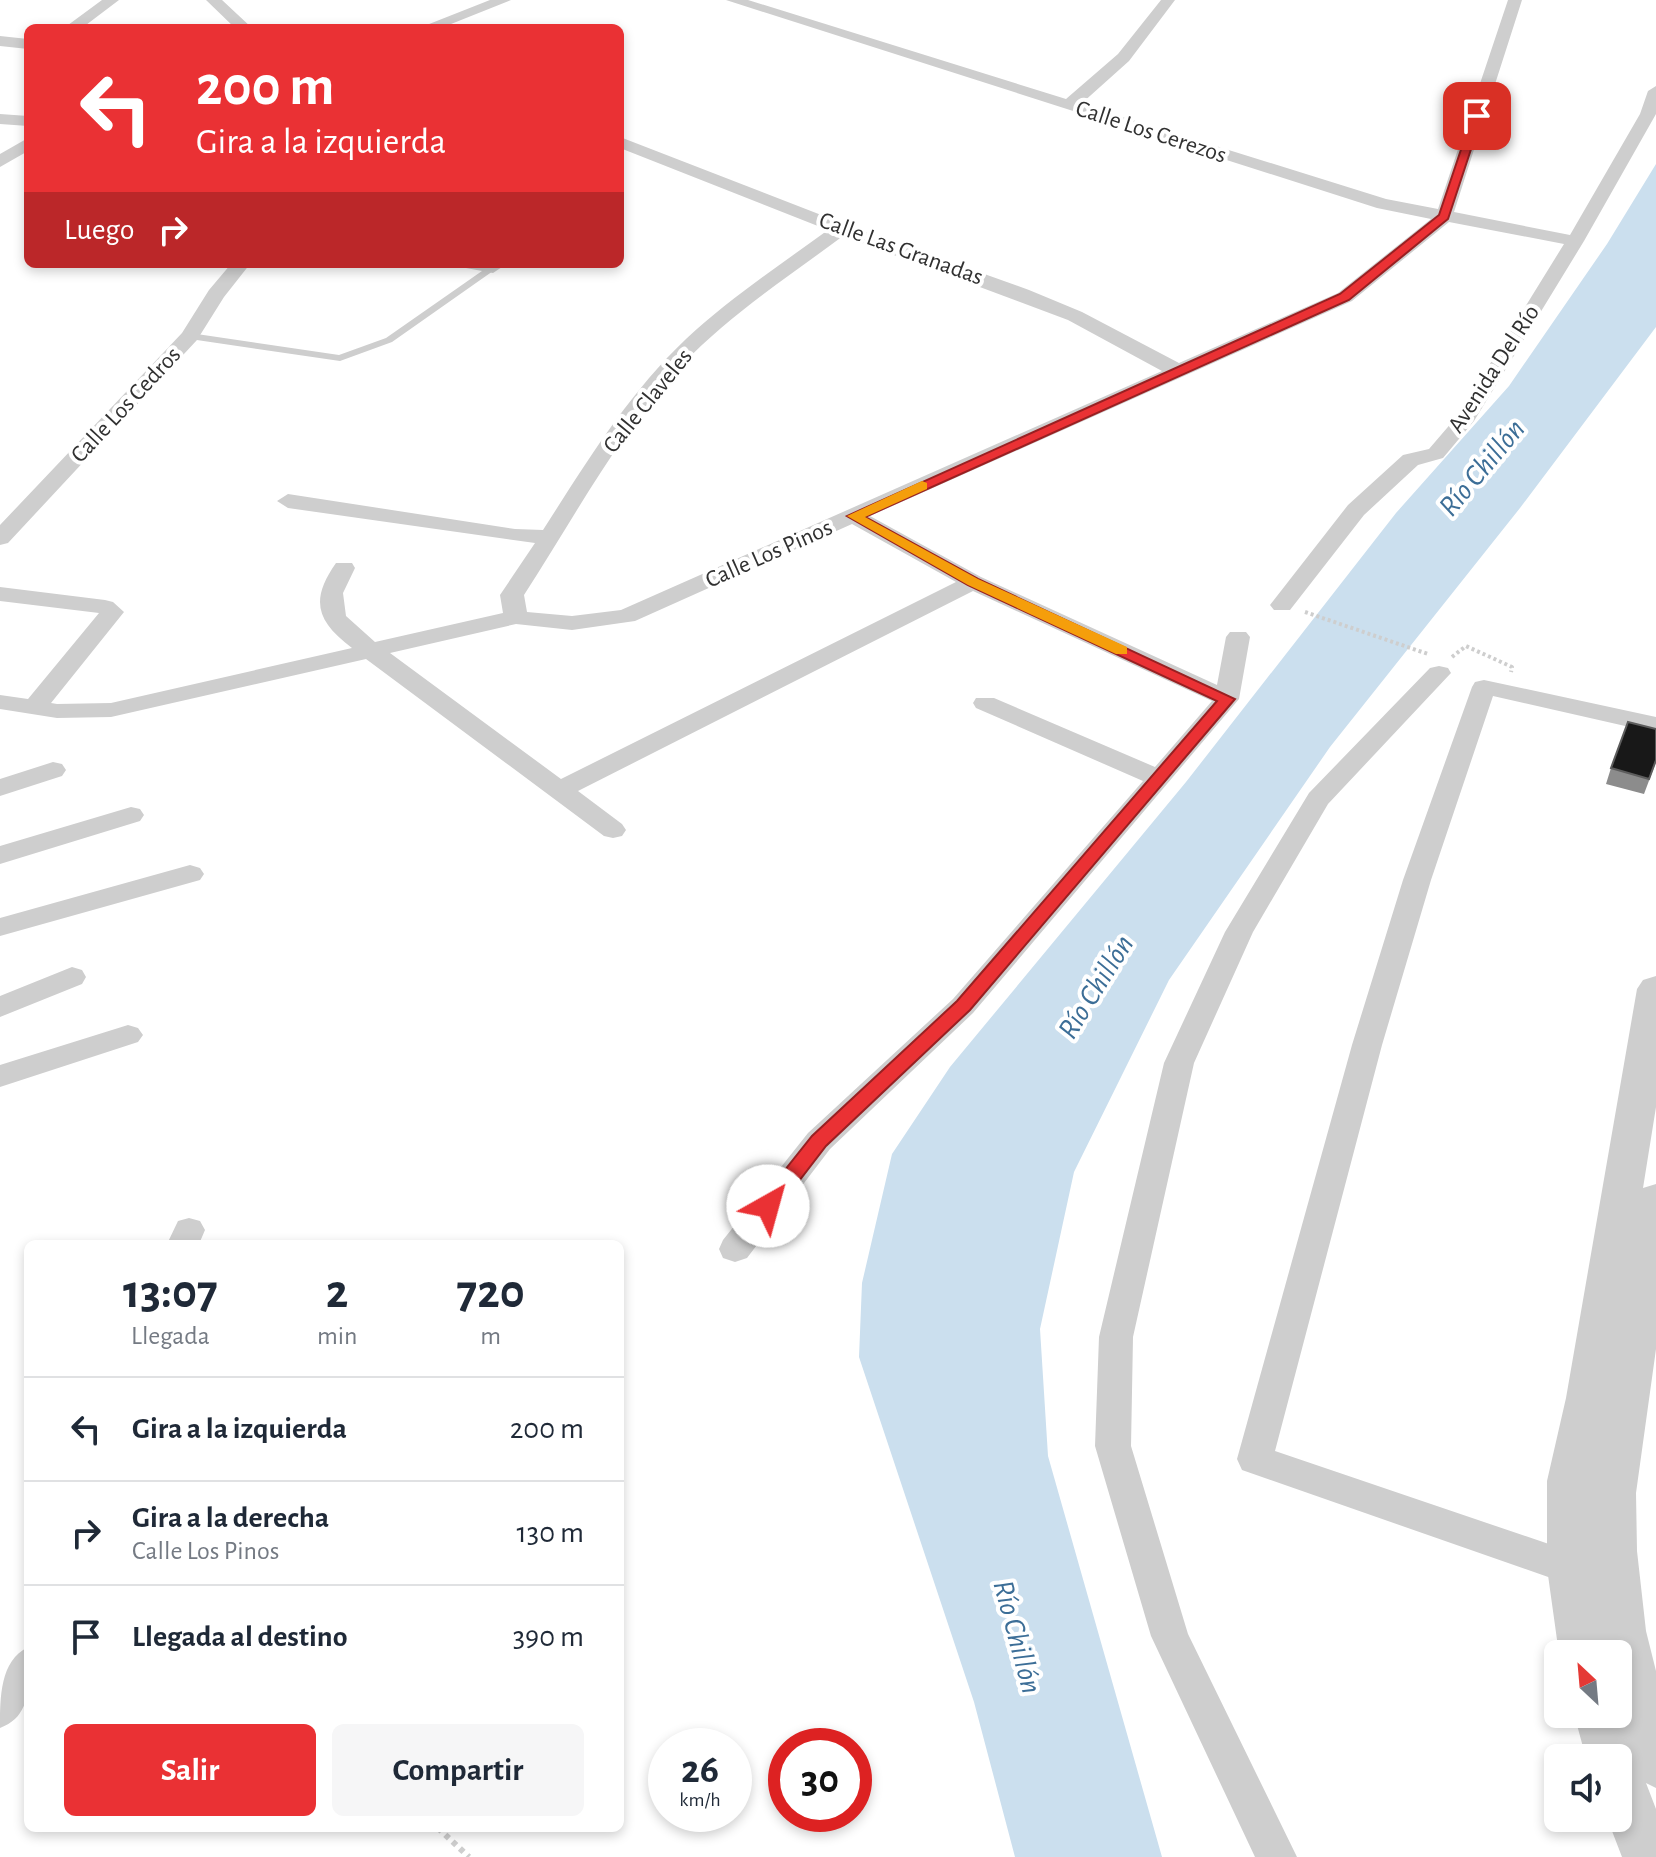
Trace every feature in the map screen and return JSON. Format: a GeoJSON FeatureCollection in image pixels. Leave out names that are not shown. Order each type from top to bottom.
{"type":"FeatureCollection","features":[{"type":"Feature","properties":{"kind":"street"},"geometry":{"type":"LineString","coordinates":[[90,0],[111,1]]}},
{"type":"Feature","properties":{"kind":"street"},"geometry":{"type":"LineString","coordinates":[[213,0],[240,24]]}},
{"type":"Feature","properties":{"kind":"street"},"geometry":{"type":"LineString","coordinates":[[438,24],[504,0]]}},
{"type":"Feature","properties":{"kind":"street","name":"Calle Los Cerezos"},"geometry":{"type":"LineString","coordinates":[[733,0],[1383,204],[1575,241]]}},
{"type":"Feature","properties":{"kind":"street"},"geometry":{"type":"LineString","coordinates":[[1069,105],[1094,87],[1130,53],[1168,0]]}},
{"type":"Feature","properties":{"kind":"street"},"geometry":{"type":"LineString","coordinates":[[1444,217],[1515,0]]}},
{"type":"Feature","properties":{"kind":"street"},"geometry":{"type":"LineString","coordinates":[[78,24],[111,1]]}},
{"type":"Feature","properties":{"kind":"street"},"geometry":{"type":"LineString","coordinates":[[0,41],[24,44]]}},
{"type":"Feature","properties":{"kind":"street","name":"Avenida Del Río"},"geometry":{"type":"LineString","coordinates":[[1288,607],[1356,510],[1411,460],[1436,454],[1467,417],[1575,241],[1648,114],[1656,91]]}},
{"type":"Feature","properties":{"kind":"street"},"geometry":{"type":"LineString","coordinates":[[0,119],[24,121]]}},
{"type":"Feature","properties":{"kind":"street","name":"Calle Las Granadas"},"geometry":{"type":"LineString","coordinates":[[624,144],[841,229],[1049,305],[1136,346],[1176,370]]}},
{"type":"Feature","properties":{"kind":"street"},"geometry":{"type":"LineString","coordinates":[[0,162],[24,146]]}},
{"type":"Feature","properties":{"kind":"street","name":"Calle Los Pinos"},"geometry":{"type":"LineString","coordinates":[[0,702],[82,712],[132,706],[516,617],[554,624],[587,624],[627,616],[1345,297],[1444,217]]}},
{"type":"Feature","properties":{"kind":"street","name":"Calle Claveles"},"geometry":{"type":"LineString","coordinates":[[516,617],[512,595],[620,430],[675,361],[713,327],[841,229]]}},
{"type":"Feature","properties":{"kind":"street","name":"Calle Los Cedros"},"geometry":{"type":"LineString","coordinates":[[0,538],[190,336],[216,294],[238,268]]}},
{"type":"Feature","properties":{"kind":"street"},"geometry":{"type":"LineString","coordinates":[[288,501],[515,536],[551,537]]}},
{"type":"Feature","properties":{"kind":"street"},"geometry":{"type":"LineString","coordinates":[[854,516],[973,582],[1227,699]]}},
{"type":"Feature","properties":{"kind":"street"},"geometry":{"type":"LineString","coordinates":[[344,568],[329,594],[331,614],[346,632],[613,830]]}},
{"type":"Feature","properties":{"kind":"street"},"geometry":{"type":"LineString","coordinates":[[559,790],[973,582]]}},
{"type":"Feature","properties":{"kind":"street"},"geometry":{"type":"LineString","coordinates":[[0,594],[105,607],[112,612],[34,707]]}},
{"type":"Feature","properties":{"kind":"street"},"geometry":{"type":"LineString","coordinates":[[735,1249],[819,1141],[963,1006],[1227,699],[1238,637]]}},
{"type":"Feature","properties":{"kind":"street"},"geometry":{"type":"LineString","coordinates":[[1276,1857],[1170,1636],[1113,1446],[1116,1337],[1179,1063],[1239,932],[1318,799],[1441,664]]}},
{"type":"Feature","properties":{"kind":"street"},"geometry":{"type":"LineString","coordinates":[[1571,1568],[1255,1459],[1367,1045],[1417,880],[1498,677],[1656,725]]}},
{"type":"Feature","properties":{"kind":"street"},"geometry":{"type":"LineString","coordinates":[[985,703],[1159,778]]}},
{"type":"Feature","properties":{"kind":"street"},"geometry":{"type":"LineString","coordinates":[[0,788],[53,770]]}},
{"type":"Feature","properties":{"kind":"street"},"geometry":{"type":"LineString","coordinates":[[0,855],[131,815]]}},
{"type":"Feature","properties":{"kind":"street"},"geometry":{"type":"LineString","coordinates":[[0,927],[190,874]]}},
{"type":"Feature","properties":{"kind":"street"},"geometry":{"type":"LineString","coordinates":[[0,1007],[72,977]]}},
{"type":"Feature","properties":{"kind":"street"},"geometry":{"type":"LineString","coordinates":[[1656,989],[1615,1345],[1613,1493],[1613,1551],[1622,1631],[1644,1727],[1656,1763]]}},
{"type":"Feature","properties":{"kind":"street"},"geometry":{"type":"LineString","coordinates":[[0,1076],[128,1035]]}},
{"type":"Feature","properties":{"kind":"street"},"geometry":{"type":"LineString","coordinates":[[1582,1640],[1571,1568],[1570,1481],[1615,1345],[1656,1200]]}},
{"type":"Feature","properties":{"kind":"street"},"geometry":{"type":"LineString","coordinates":[[0,1710],[24,1671]]}},
{"type":"Feature","properties":{"kind":"street"},"geometry":{"type":"LineString","coordinates":[[1632,1814],[1649,1857]]}},
{"type":"Feature","properties":{"kind":"lane"},"geometry":{"type":"LineString","coordinates":[[190,336],[340,358],[389,340],[493,268]]}},
{"type":"Feature","properties":{"kind":"path"},"geometry":{"type":"LineString","coordinates":[[1288,607],[1441,664],[1466,646],[1498,677]]}},
{"type":"Feature","properties":{"kind":"path"},"geometry":{"type":"LineString","coordinates":[[442,1832],[469,1857]]}},
{"type":"Feature","properties":{"kind":"water","name":"Río Chillón"},"geometry":{"type":"Polygon","coordinates":[[[1656,164],[1656,327],[1520,508],[1330,747],[1169,980],[1074,1172],[1040,1329],[1048,1456],[1162,1857],[1015,1857],[974,1702],[859,1357],[862,1283],[892,1154],[950,1067],[1186,782],[1396,513],[1509,386],[1607,244],[1656,164]]]}},
{"type":"Feature","properties":{"kind":"building"},"geometry":{"type":"Polygon","coordinates":[[[1628,722],[1656,729],[1656,760],[1649,779],[1611,768],[1628,722]]]}},
{"type":"Feature","properties":{"kind":"slow traffic"},"geometry":{"type":"LineString","coordinates":[[922,486],[854,516],[973,582],[1122,651]]}},
{"type":"Feature","properties":{"kind":"route"},"geometry":{"type":"LineString","coordinates":[[768,1206],[819,1141],[963,1006],[1227,699],[973,582],[854,516],[1345,297],[1412,246],[1444,217],[1477,116]]}}]}
